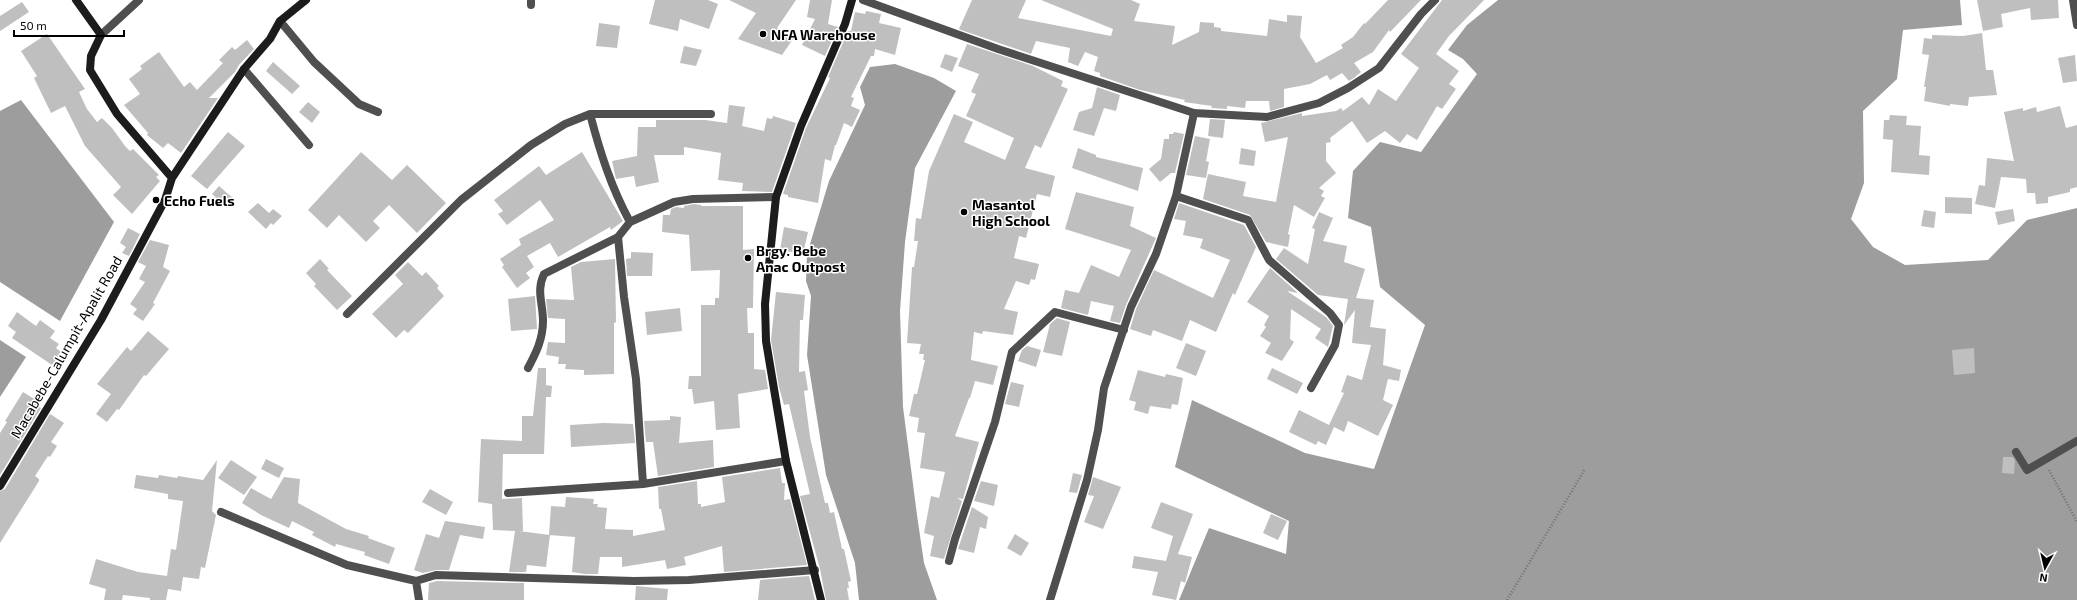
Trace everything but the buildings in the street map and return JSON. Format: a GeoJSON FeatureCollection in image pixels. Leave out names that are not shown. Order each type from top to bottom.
{"type":"FeatureCollection","features":[{"type":"Feature","properties":{"kind":"main road"},"geometry":{"type":"LineString","coordinates":[[76,0],[101,35],[91,56],[90,70],[117,114],[172,178]]}},
{"type":"Feature","properties":{"kind":"main road","name":"Macabebe-Calumpit-Apalit Road"},"geometry":{"type":"LineString","coordinates":[[0,486],[101,320],[165,200],[172,178],[244,69],[270,38],[280,22],[306,0]]}},
{"type":"Feature","properties":{"kind":"main road"},"geometry":{"type":"LineString","coordinates":[[821,600],[815,570],[786,461],[767,348],[764,304],[776,197],[801,126],[845,24],[852,0]]}},
{"type":"Feature","properties":{"kind":"street"},"geometry":{"type":"LineString","coordinates":[[101,35],[139,0]]}},
{"type":"Feature","properties":{"kind":"street"},"geometry":{"type":"LineString","coordinates":[[863,0],[998,49],[1194,113],[1267,117],[1319,103],[1348,88],[1378,68],[1421,14],[1435,0]]}},
{"type":"Feature","properties":{"kind":"street"},"geometry":{"type":"LineString","coordinates":[[2073,0],[2077,25]]}},
{"type":"Feature","properties":{"kind":"street"},"geometry":{"type":"LineString","coordinates":[[280,22],[314,62],[359,104],[378,112]]}},
{"type":"Feature","properties":{"kind":"street"},"geometry":{"type":"LineString","coordinates":[[244,69],[309,145]]}},
{"type":"Feature","properties":{"kind":"street"},"geometry":{"type":"LineString","coordinates":[[1050,600],[1087,480],[1098,430],[1104,388],[1131,307],[1156,254],[1176,196],[1194,113]]}},
{"type":"Feature","properties":{"kind":"street"},"geometry":{"type":"LineString","coordinates":[[590,114],[600,153],[614,193],[630,222]]}},
{"type":"Feature","properties":{"kind":"street"},"geometry":{"type":"LineString","coordinates":[[347,314],[461,200],[531,145],[565,124],[590,114],[710,114]]}},
{"type":"Feature","properties":{"kind":"street"},"geometry":{"type":"LineString","coordinates":[[1176,196],[1248,220],[1269,260],[1330,313],[1339,325],[1335,345],[1311,388]]}},
{"type":"Feature","properties":{"kind":"street"},"geometry":{"type":"LineString","coordinates":[[528,368],[540,344],[543,321],[539,285],[544,274],[618,237],[630,222],[674,202],[693,198],[776,197]]}},
{"type":"Feature","properties":{"kind":"street"},"geometry":{"type":"LineString","coordinates":[[618,237],[624,297],[636,379],[643,484]]}},
{"type":"Feature","properties":{"kind":"street"},"geometry":{"type":"LineString","coordinates":[[949,561],[955,539],[995,422],[1012,352],[1055,312],[1124,330]]}},
{"type":"Feature","properties":{"kind":"street"},"geometry":{"type":"LineString","coordinates":[[2016,452],[2027,470],[2077,441]]}},
{"type":"Feature","properties":{"kind":"street"},"geometry":{"type":"LineString","coordinates":[[508,493],[643,484],[786,461]]}},
{"type":"Feature","properties":{"kind":"street"},"geometry":{"type":"LineString","coordinates":[[220,512],[347,565],[416,581],[436,575],[634,581],[689,580],[815,570]]}},
{"type":"Feature","properties":{"kind":"street"},"geometry":{"type":"LineString","coordinates":[[416,581],[419,600]]}},
{"type":"Feature","properties":{"kind":"path"},"geometry":{"type":"LineString","coordinates":[[2044,460],[2077,522]]}},
{"type":"Feature","properties":{"kind":"path"},"geometry":{"type":"LineString","coordinates":[[1507,600],[1585,469]]}},
{"type":"Feature","properties":{"kind":"shaded area"},"geometry":{"type":"Polygon","coordinates":[[[1498,0],[1960,0],[1962,25],[1903,30],[1897,79],[1863,111],[1864,183],[1851,219],[1873,247],[1905,265],[1988,260],[2027,220],[2077,208],[2077,600],[1179,600],[1209,528],[1286,554],[1289,521],[1175,467],[1192,400],[1305,453],[1374,469],[1425,325],[1380,287],[1371,227],[1348,218],[1353,171],[1380,142],[1421,152],[1477,74],[1463,59],[1448,50],[1467,25],[1498,0]]]}},
{"type":"Feature","properties":{"kind":"shaded area"},"geometry":{"type":"Polygon","coordinates":[[[895,64],[934,78],[956,91],[915,168],[905,242],[900,311],[903,407],[924,563],[937,600],[859,600],[855,563],[826,475],[807,355],[811,296],[806,281],[807,254],[829,181],[865,105],[860,87],[870,67],[895,64]]]}},
{"type":"Feature","properties":{"kind":"shaded area"},"geometry":{"type":"Polygon","coordinates":[[[21,100],[114,222],[60,321],[0,282],[0,111],[21,100]]]}},
{"type":"Feature","properties":{"kind":"shaded area"},"geometry":{"type":"Polygon","coordinates":[[[0,340],[26,357],[0,397],[0,340]]]}},
{"type":"Feature","properties":{"kind":"place","name":"NFA Warehouse"},"geometry":{"type":"Point","coordinates":[763,34]}},
{"type":"Feature","properties":{"kind":"place","name":"Echo Fuels"},"geometry":{"type":"Point","coordinates":[156,200]}},
{"type":"Feature","properties":{"kind":"place","name":"Masantol High School"},"geometry":{"type":"Point","coordinates":[964,212]}},
{"type":"Feature","properties":{"kind":"place","name":"Brgy. Bebe Anac Outpost"},"geometry":{"type":"Point","coordinates":[748,258]}}]}
